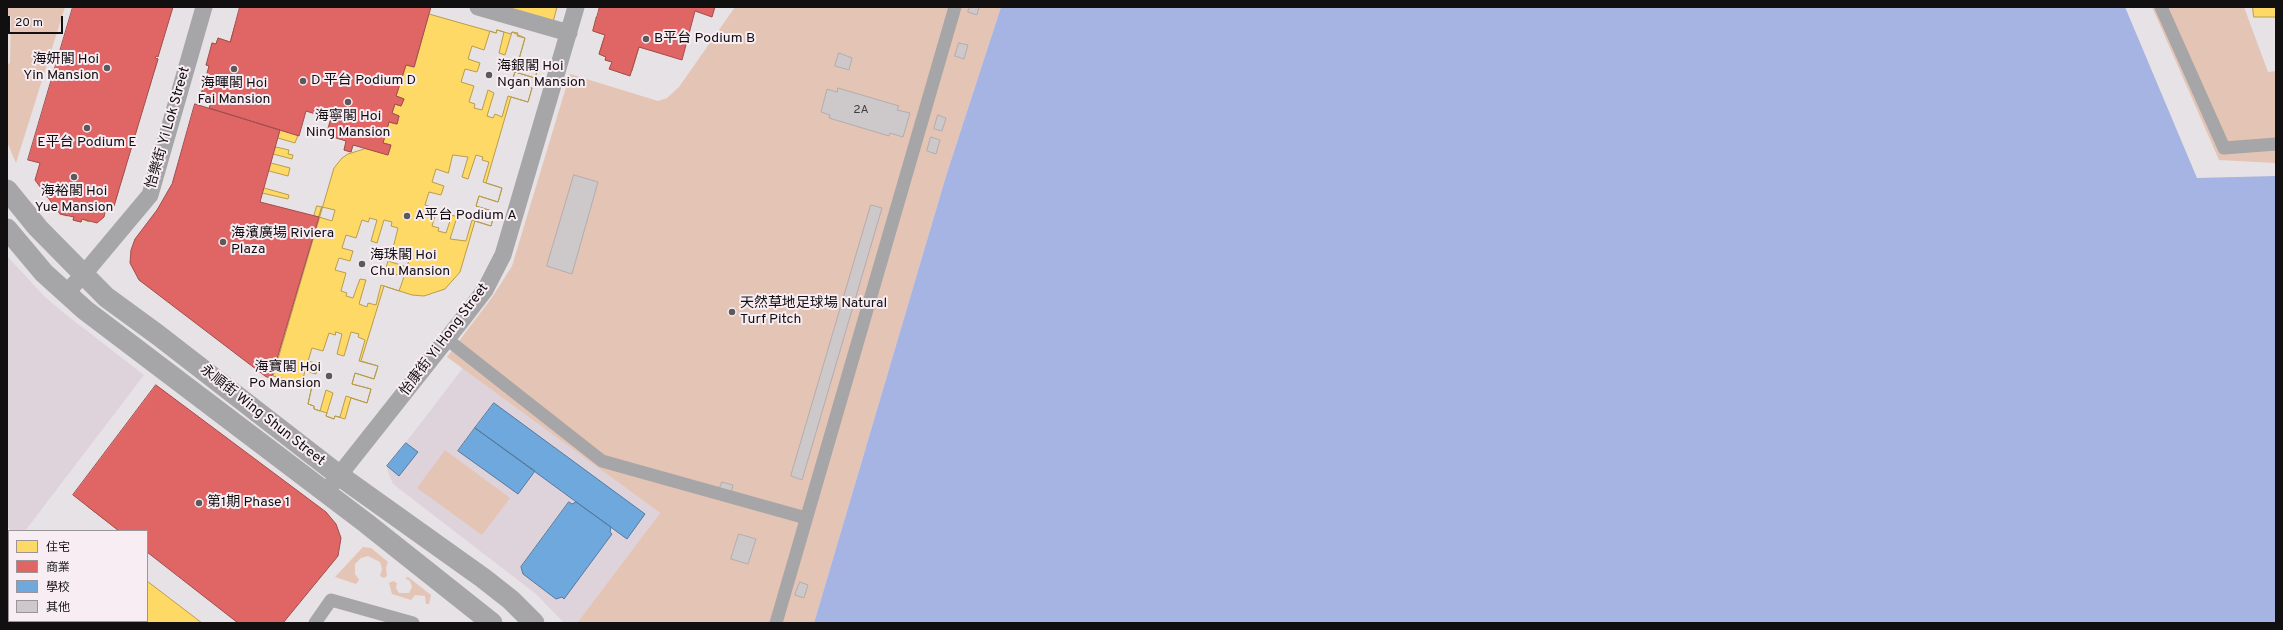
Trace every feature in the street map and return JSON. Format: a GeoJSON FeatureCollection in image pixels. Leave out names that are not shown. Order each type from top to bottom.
{"type":"FeatureCollection","features":[{"type":"Feature","properties":{"kind":"street","name":"怡樂街 Yi Lok Street"},"geometry":{"type":"LineString","coordinates":[[66,293],[150,195],[204,7]]}},
{"type":"Feature","properties":{"kind":"street"},"geometry":{"type":"LineString","coordinates":[[478,7],[569,33]]}},
{"type":"Feature","properties":{"kind":"street","name":"怡康街 Yi Hong Street"},"geometry":{"type":"LineString","coordinates":[[325,493],[448,340],[485,290],[503,255],[576,7]]}},
{"type":"Feature","properties":{"kind":"street"},"geometry":{"type":"LineString","coordinates":[[776,623],[955,7]]}},
{"type":"Feature","properties":{"kind":"street"},"geometry":{"type":"LineString","coordinates":[[2161,7],[2224,148],[2276,144]]}},
{"type":"Feature","properties":{"kind":"street","name":"永順街 Wing Shun Street"},"geometry":{"type":"LineString","coordinates":[[7,190],[83,275],[106,297],[158,335],[340,476],[483,578],[534,623]]}},
{"type":"Feature","properties":{"kind":"street","name":"永順街 Wing Shun Street"},"geometry":{"type":"LineString","coordinates":[[7,229],[39,268],[85,310],[457,594],[492,623]]}},
{"type":"Feature","properties":{"kind":"street"},"geometry":{"type":"LineString","coordinates":[[448,340],[602,461],[806,518]]}},
{"type":"Feature","properties":{"kind":"street"},"geometry":{"type":"LineString","coordinates":[[315,623],[331,600],[413,623]]}},
{"type":"Feature","properties":{"kind":"shaded area"},"geometry":{"type":"Polygon","coordinates":[[[7,7],[65,7],[16,163],[7,142],[7,65],[10,63],[11,16],[7,18],[7,7]]]}},
{"type":"Feature","properties":{"kind":"shaded area"},"geometry":{"type":"Polygon","coordinates":[[[735,7],[1001,7],[946,176],[814,623],[577,623],[660,513],[447,357],[493,296],[512,266],[570,74],[658,101],[667,98],[679,87],[735,7]]]}},
{"type":"Feature","properties":{"kind":"shaded area"},"geometry":{"type":"Polygon","coordinates":[[[2152,7],[2244,7],[2268,72],[2276,71],[2276,163],[2219,160],[2152,7]]]}},
{"type":"Feature","properties":{"kind":"shaded area"},"geometry":{"type":"Polygon","coordinates":[[[7,256],[44,296],[144,375],[26,530],[12,530],[7,527],[7,256]]]}},
{"type":"Feature","properties":{"kind":"shaded area"},"geometry":{"type":"Polygon","coordinates":[[[463,368],[660,513],[577,623],[564,623],[536,594],[393,484],[387,467],[463,368]]]}},
{"type":"Feature","properties":{"kind":"shaded area"},"geometry":{"type":"Polygon","coordinates":[[[445,450],[510,498],[482,535],[417,488],[445,450]]]}},
{"type":"Feature","properties":{"kind":"shaded area"},"geometry":{"type":"Polygon","coordinates":[[[363,547],[371,548],[388,562],[386,568],[387,576],[384,578],[380,576],[382,569],[380,562],[368,556],[361,558],[355,564],[355,574],[359,580],[356,584],[335,577],[363,547]]]}},
{"type":"Feature","properties":{"kind":"shaded area"},"geometry":{"type":"Polygon","coordinates":[[[408,577],[431,595],[429,604],[426,604],[425,596],[415,595],[411,600],[392,594],[389,583],[393,581],[397,583],[396,588],[399,593],[409,593],[412,587],[410,581],[405,578],[408,577]]]}},
{"type":"Feature","properties":{"kind":"water"},"geometry":{"type":"Polygon","coordinates":[[[1001,7],[2125,7],[2197,178],[2276,176],[2276,623],[814,623],[946,176],[1001,7]]]}},
{"type":"Feature","properties":{"kind":"building: 住宅"},"geometry":{"type":"Polygon","coordinates":[[[386,7],[401,7],[399,16],[392,14],[390,22],[383,19],[386,7]]]}},
{"type":"Feature","properties":{"kind":"building: 住宅"},"geometry":{"type":"Polygon","coordinates":[[[500,7],[557,7],[553,22],[500,7]]]}},
{"type":"Feature","properties":{"kind":"building: 住宅"},"geometry":{"type":"Polygon","coordinates":[[[600,7],[650,7],[668,14],[667,28],[646,23],[643,33],[664,40],[662,46],[659,45],[657,52],[639,47],[632,71],[625,69],[624,74],[617,71],[625,42],[619,40],[612,62],[605,60],[606,57],[599,54],[605,35],[593,31],[596,17],[610,21],[612,14],[599,10],[600,7]]]}},
{"type":"Feature","properties":{"kind":"building: 住宅"},"geometry":{"type":"Polygon","coordinates":[[[2253,7],[2276,7],[2276,17],[2254,17],[2253,7]]]}},
{"type":"Feature","properties":{"kind":"building: 住宅","name":"A平台 Podium A"},"geometry":{"type":"Polygon","coordinates":[[[429,14],[496,33],[497,30],[511,34],[512,32],[518,33],[517,36],[525,38],[519,59],[539,65],[535,78],[515,72],[512,81],[532,88],[528,102],[511,97],[486,183],[502,188],[498,202],[479,196],[476,206],[495,212],[491,226],[475,221],[460,272],[445,289],[424,296],[412,295],[384,286],[361,361],[378,366],[374,379],[355,373],[352,384],[371,389],[367,403],[351,398],[345,419],[335,416],[334,419],[326,416],[327,413],[314,409],[314,406],[308,404],[312,386],[273,376],[334,168],[342,158],[348,154],[364,148],[388,155],[391,145],[383,143],[389,122],[397,124],[399,116],[392,113],[395,104],[401,106],[404,99],[396,96],[406,65],[414,67],[429,14]]]}},
{"type":"Feature","properties":{"kind":"building: 住宅","name":"海暉閣 Hoi Fai Mansion"},"geometry":{"type":"Polygon","coordinates":[[[261,17],[268,19],[266,26],[273,28],[266,50],[284,56],[283,62],[290,65],[288,73],[261,65],[259,73],[285,82],[282,90],[275,88],[273,94],[253,89],[246,112],[240,110],[238,117],[230,114],[239,84],[232,82],[226,104],[219,102],[220,100],[213,97],[219,76],[208,72],[209,66],[206,65],[209,58],[225,63],[227,56],[211,51],[212,43],[216,44],[218,38],[230,42],[236,22],[243,24],[244,19],[251,21],[245,43],[252,45],[261,17]]]}},
{"type":"Feature","properties":{"kind":"building: 住宅","name":"海妍閣 Hoi Yin Mansion"},"geometry":{"type":"Polygon","coordinates":[[[116,23],[123,25],[117,47],[123,49],[130,25],[138,27],[137,30],[144,33],[138,53],[158,59],[154,72],[134,67],[132,76],[151,82],[146,96],[128,90],[121,111],[115,109],[113,112],[105,110],[112,86],[106,84],[100,105],[93,103],[94,98],[87,96],[92,78],[80,75],[82,68],[79,67],[81,60],[97,65],[99,60],[83,55],[85,46],[89,47],[90,40],[102,44],[107,27],[114,29],[116,23]]]}},
{"type":"Feature","properties":{"kind":"building: 住宅","name":"海銀閣 Hoi Ngan Mansion"},"geometry":{"type":"Polygon","coordinates":[[[497,30],[504,32],[499,53],[505,55],[512,32],[525,38],[519,59],[539,65],[535,78],[515,72],[512,81],[532,88],[528,102],[508,96],[502,117],[495,114],[493,118],[487,116],[494,93],[488,90],[482,110],[474,108],[475,104],[469,102],[474,86],[461,82],[465,69],[477,72],[480,63],[468,59],[472,46],[484,50],[490,31],[496,33],[497,30]]]}},
{"type":"Feature","properties":{"kind":"building: 住宅","name":"海寧閣 Hoi Ning Mansion"},"geometry":{"type":"Polygon","coordinates":[[[374,51],[381,53],[379,60],[385,61],[378,84],[398,90],[396,96],[404,99],[401,106],[374,98],[371,107],[399,116],[397,124],[389,122],[387,128],[367,122],[360,146],[353,145],[351,152],[344,150],[353,118],[347,116],[340,139],[327,132],[333,110],[323,106],[324,101],[319,99],[322,92],[338,97],[340,90],[323,85],[325,77],[330,79],[333,72],[344,76],[350,56],[356,58],[358,53],[365,55],[358,79],[365,80],[374,51]]]}},
{"type":"Feature","properties":{"kind":"building: 住宅"},"geometry":{"type":"Polygon","coordinates":[[[280,130],[298,135],[295,143],[278,138],[280,130]]]}},
{"type":"Feature","properties":{"kind":"building: 住宅","name":"海裕閣 Hoi Yue Mansion"},"geometry":{"type":"Polygon","coordinates":[[[84,133],[91,135],[85,157],[91,159],[98,135],[106,137],[105,140],[112,142],[106,163],[125,169],[121,182],[102,176],[99,187],[118,192],[114,206],[95,201],[89,222],[82,219],[81,222],[73,220],[80,196],[73,194],[67,216],[60,214],[62,208],[55,206],[60,189],[48,185],[50,178],[47,178],[49,168],[65,173],[67,168],[51,163],[53,156],[57,157],[59,151],[70,153],[75,137],[82,139],[84,133]]]}},
{"type":"Feature","properties":{"kind":"building: 住宅"},"geometry":{"type":"Polygon","coordinates":[[[276,147],[289,150],[288,154],[293,155],[292,159],[273,154],[276,147]]]}},
{"type":"Feature","properties":{"kind":"building: 住宅"},"geometry":{"type":"Polygon","coordinates":[[[453,155],[468,157],[462,177],[468,179],[476,155],[483,157],[482,160],[489,162],[483,182],[502,188],[498,202],[479,196],[476,206],[495,212],[491,226],[472,220],[466,241],[450,239],[457,217],[452,215],[446,233],[438,231],[439,228],[432,226],[437,209],[425,205],[429,192],[441,195],[444,186],[432,182],[436,169],[448,173],[453,155]]]}},
{"type":"Feature","properties":{"kind":"building: 住宅"},"geometry":{"type":"Polygon","coordinates":[[[271,163],[290,168],[288,176],[269,171],[271,163]]]}},
{"type":"Feature","properties":{"kind":"building: 住宅"},"geometry":{"type":"Polygon","coordinates":[[[264,188],[289,195],[288,199],[262,193],[264,188]]]}},
{"type":"Feature","properties":{"kind":"building: 住宅"},"geometry":{"type":"Polygon","coordinates":[[[317,206],[322,207],[319,217],[314,216],[317,206]]]}},
{"type":"Feature","properties":{"kind":"building: 住宅"},"geometry":{"type":"Polygon","coordinates":[[[322,207],[335,210],[332,221],[319,217],[322,207]]]}},
{"type":"Feature","properties":{"kind":"building: 住宅","name":"海珠閣 Hoi Chu Mansion"},"geometry":{"type":"Polygon","coordinates":[[[370,218],[377,220],[371,241],[377,243],[384,220],[392,222],[391,226],[398,228],[393,248],[411,253],[407,267],[388,261],[385,271],[404,277],[399,291],[381,285],[376,305],[368,303],[367,307],[359,304],[366,280],[360,279],[353,298],[346,296],[347,293],[341,291],[346,273],[335,270],[339,258],[350,261],[353,251],[342,248],[346,235],[356,238],[362,220],[368,222],[370,218]]]}},
{"type":"Feature","properties":{"kind":"building: 住宅","name":"海寶閣 Hoi Po Mansion"},"geometry":{"type":"Polygon","coordinates":[[[336,332],[342,334],[337,354],[344,356],[351,332],[359,334],[358,337],[365,340],[359,361],[378,366],[374,379],[355,373],[352,384],[371,389],[367,403],[346,396],[340,417],[335,416],[334,419],[326,416],[333,393],[326,390],[320,411],[314,409],[314,406],[308,404],[312,386],[302,383],[305,371],[316,374],[319,364],[308,361],[312,348],[323,351],[329,333],[335,335],[336,332]]]}},
{"type":"Feature","properties":{"kind":"building: 住宅"},"geometry":{"type":"Polygon","coordinates":[[[177,429],[179,448],[204,445],[206,459],[194,461],[194,464],[206,463],[209,477],[184,480],[186,499],[175,501],[175,496],[171,496],[170,482],[165,483],[149,504],[137,495],[152,476],[150,461],[131,445],[139,434],[160,450],[165,450],[164,435],[167,435],[167,430],[177,429]]]}},
{"type":"Feature","properties":{"kind":"building: 住宅"},"geometry":{"type":"Polygon","coordinates":[[[107,480],[137,502],[117,529],[87,506],[107,480]]]}},
{"type":"Feature","properties":{"kind":"building: 住宅"},"geometry":{"type":"Polygon","coordinates":[[[249,518],[251,537],[275,534],[277,548],[265,549],[266,553],[278,552],[280,566],[255,570],[257,588],[247,590],[246,584],[241,585],[240,572],[236,572],[220,593],[209,584],[224,564],[222,549],[202,534],[211,523],[231,539],[237,538],[235,525],[239,524],[238,519],[249,518]]]}},
{"type":"Feature","properties":{"kind":"building: 住宅"},"geometry":{"type":"Polygon","coordinates":[[[8,568],[8,622],[148,622],[148,582],[202,623],[7,623],[8,568]]]}},
{"type":"Feature","properties":{"kind":"building: 住宅"},"geometry":{"type":"Polygon","coordinates":[[[54,622],[84,622],[84,623],[48,623],[54,622]]]}},
{"type":"Feature","properties":{"kind":"building: 住宅"},"geometry":{"type":"Polygon","coordinates":[[[95,622],[117,622],[117,623],[95,622]]]}},
{"type":"Feature","properties":{"kind":"building: 商業","name":"E平台 Podium E"},"geometry":{"type":"Polygon","coordinates":[[[73,7],[173,7],[158,57],[156,56],[155,58],[158,59],[114,206],[107,204],[104,217],[97,223],[82,219],[81,222],[73,220],[74,217],[60,214],[35,180],[40,163],[28,160],[73,7]]]}},
{"type":"Feature","properties":{"kind":"building: 商業","name":"D 平台 Podium D"},"geometry":{"type":"Polygon","coordinates":[[[240,7],[431,7],[414,67],[406,65],[396,96],[404,99],[401,106],[395,104],[392,113],[399,116],[397,124],[389,122],[383,143],[391,145],[388,155],[353,145],[351,152],[344,150],[346,141],[333,137],[334,135],[327,132],[331,119],[306,111],[299,136],[209,108],[213,97],[201,94],[209,66],[206,65],[212,43],[216,44],[218,38],[230,42],[240,7]]]}},
{"type":"Feature","properties":{"kind":"building: 商業","name":"B平台 Podium B"},"geometry":{"type":"Polygon","coordinates":[[[600,7],[715,7],[712,17],[695,11],[682,60],[639,47],[630,76],[609,69],[612,62],[605,60],[606,57],[599,54],[605,35],[593,31],[600,7]]]}},
{"type":"Feature","properties":{"kind":"building: 商業","name":"海濱廣場 Riviera Plaza"},"geometry":{"type":"Polygon","coordinates":[[[195,104],[280,130],[260,202],[319,217],[271,379],[139,280],[130,263],[131,250],[135,239],[157,210],[172,184],[195,104]]]}},
{"type":"Feature","properties":{"kind":"building: 商業","name":"第1期 Phase 1"},"geometry":{"type":"Polygon","coordinates":[[[156,385],[326,512],[336,524],[341,538],[338,556],[283,623],[238,623],[148,553],[148,530],[118,530],[73,495],[156,385]]]}},
{"type":"Feature","properties":{"kind":"building: 學校"},"geometry":{"type":"Polygon","coordinates":[[[494,403],[645,514],[627,539],[475,428],[494,403]]]}},
{"type":"Feature","properties":{"kind":"building: 學校"},"geometry":{"type":"Polygon","coordinates":[[[475,428],[535,471],[518,494],[458,451],[475,428]]]}},
{"type":"Feature","properties":{"kind":"building: 學校"},"geometry":{"type":"Polygon","coordinates":[[[406,443],[418,452],[399,476],[387,466],[406,443]]]}},
{"type":"Feature","properties":{"kind":"building: 學校"},"geometry":{"type":"Polygon","coordinates":[[[569,502],[572,504],[576,502],[611,527],[610,532],[612,534],[564,599],[562,597],[556,599],[523,574],[521,567],[569,502]]]}},
{"type":"Feature","properties":{"kind":"building: 其他"},"geometry":{"type":"Polygon","coordinates":[[[970,7],[979,7],[977,15],[968,12],[970,7]]]}},
{"type":"Feature","properties":{"kind":"building: 其他"},"geometry":{"type":"Polygon","coordinates":[[[959,43],[968,45],[964,59],[955,56],[959,43]]]}},
{"type":"Feature","properties":{"kind":"building: 其他"},"geometry":{"type":"Polygon","coordinates":[[[839,53],[852,58],[849,70],[835,66],[839,53]]]}},
{"type":"Feature","properties":{"kind":"building: 其他"},"geometry":{"type":"Polygon","coordinates":[[[838,88],[899,106],[897,110],[910,113],[903,137],[890,133],[889,136],[829,118],[830,115],[821,112],[827,89],[837,92],[838,88]]]}},
{"type":"Feature","properties":{"kind":"building: 其他"},"geometry":{"type":"Polygon","coordinates":[[[938,115],[946,118],[942,131],[934,129],[938,115]]]}},
{"type":"Feature","properties":{"kind":"building: 其他"},"geometry":{"type":"Polygon","coordinates":[[[931,137],[940,140],[936,154],[927,151],[931,137]]]}},
{"type":"Feature","properties":{"kind":"building: 其他"},"geometry":{"type":"Polygon","coordinates":[[[574,175],[598,182],[572,274],[547,266],[574,175]]]}},
{"type":"Feature","properties":{"kind":"building: 其他"},"geometry":{"type":"Polygon","coordinates":[[[871,205],[882,208],[802,480],[791,476],[871,205]]]}},
{"type":"Feature","properties":{"kind":"building: 其他"},"geometry":{"type":"Polygon","coordinates":[[[722,482],[733,485],[731,494],[719,490],[722,482]]]}},
{"type":"Feature","properties":{"kind":"building: 其他"},"geometry":{"type":"Polygon","coordinates":[[[739,534],[756,539],[748,564],[731,559],[739,534]]]}},
{"type":"Feature","properties":{"kind":"building: 其他"},"geometry":{"type":"Polygon","coordinates":[[[800,582],[808,585],[804,598],[795,595],[800,582]]]}},
{"type":"Feature","properties":{"kind":"place","name":"B平台 Podium B"},"geometry":{"type":"Point","coordinates":[646,39]}},
{"type":"Feature","properties":{"kind":"place","name":"海妍閣 Hoi Yin Mansion"},"geometry":{"type":"Point","coordinates":[107,68]}},
{"type":"Feature","properties":{"kind":"place","name":"海暉閣 Hoi Fai Mansion"},"geometry":{"type":"Point","coordinates":[234,69]}},
{"type":"Feature","properties":{"kind":"place","name":"海銀閣 Hoi Ngan Mansion"},"geometry":{"type":"Point","coordinates":[489,75]}},
{"type":"Feature","properties":{"kind":"place","name":"D 平台 Podium D"},"geometry":{"type":"Point","coordinates":[303,81]}},
{"type":"Feature","properties":{"kind":"place","name":"海寧閣 Hoi Ning Mansion"},"geometry":{"type":"Point","coordinates":[348,102]}},
{"type":"Feature","properties":{"kind":"place","name":"E平台 Podium E"},"geometry":{"type":"Point","coordinates":[87,128]}},
{"type":"Feature","properties":{"kind":"place","name":"海裕閣 Hoi Yue Mansion"},"geometry":{"type":"Point","coordinates":[74,177]}},
{"type":"Feature","properties":{"kind":"place","name":"A平台 Podium A"},"geometry":{"type":"Point","coordinates":[407,216]}},
{"type":"Feature","properties":{"kind":"place","name":"海濱廣場 Riviera Plaza"},"geometry":{"type":"Point","coordinates":[223,242]}},
{"type":"Feature","properties":{"kind":"place","name":"海珠閣 Hoi Chu Mansion"},"geometry":{"type":"Point","coordinates":[362,264]}},
{"type":"Feature","properties":{"kind":"place","name":"天然草地足球場 Natural Turf Pitch"},"geometry":{"type":"Point","coordinates":[732,312]}},
{"type":"Feature","properties":{"kind":"place","name":"海寶閣 Hoi Po Mansion"},"geometry":{"type":"Point","coordinates":[329,376]}},
{"type":"Feature","properties":{"kind":"place","name":"第1期 Phase 1"},"geometry":{"type":"Point","coordinates":[199,503]}}]}
